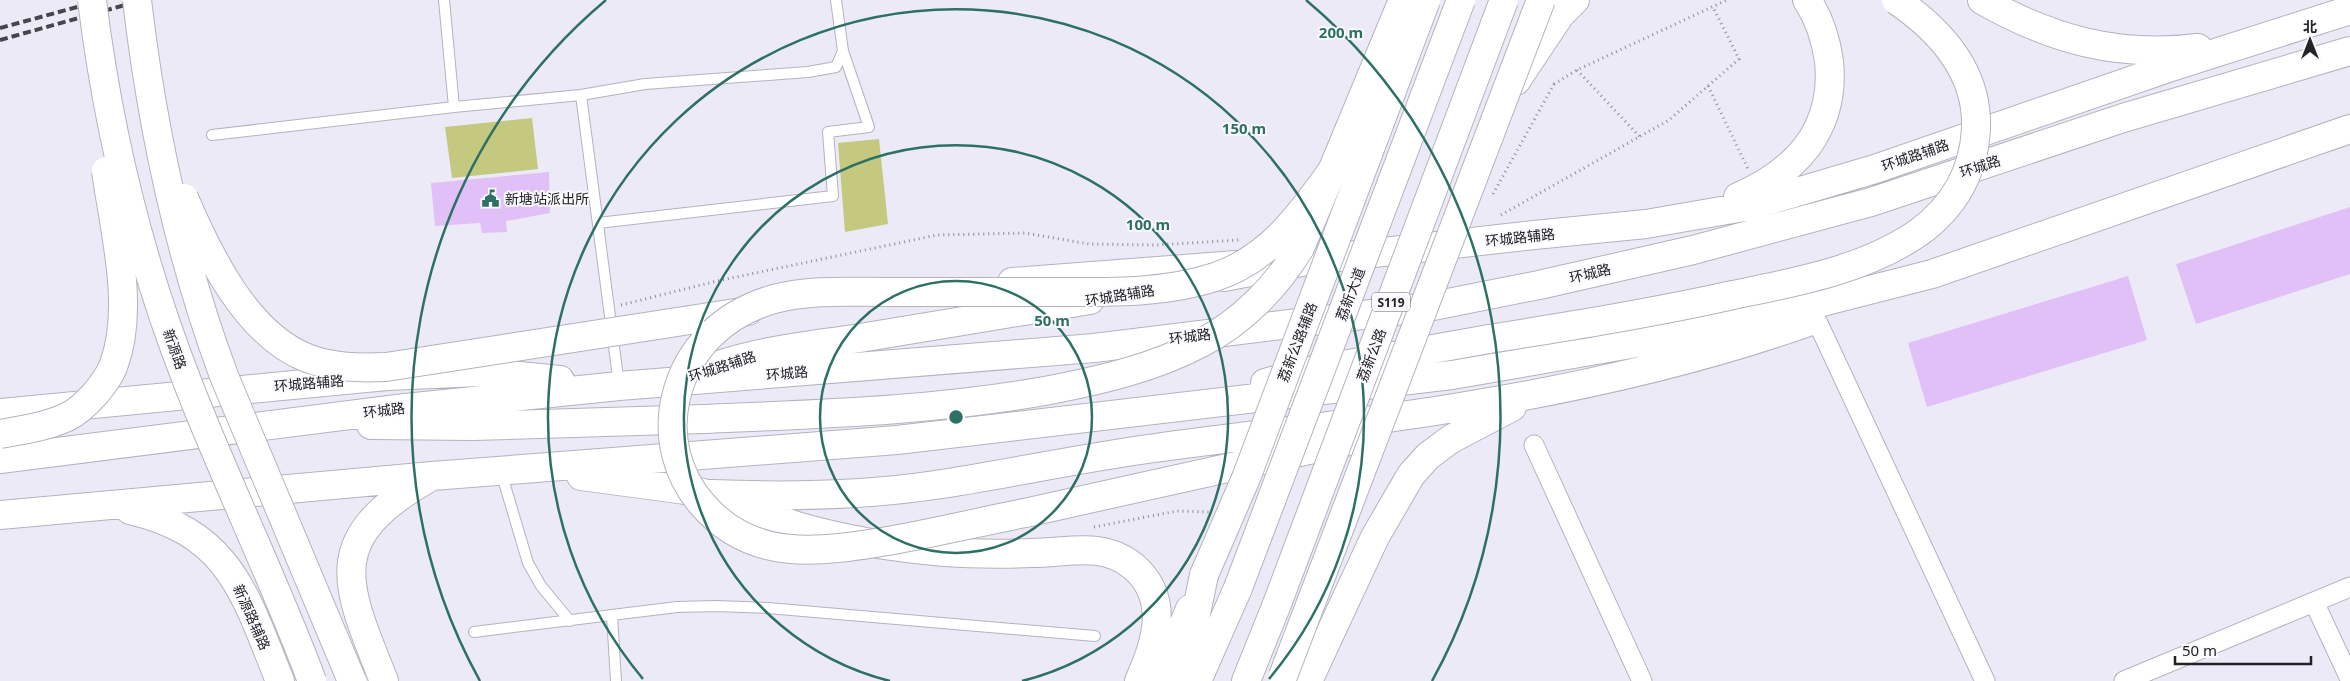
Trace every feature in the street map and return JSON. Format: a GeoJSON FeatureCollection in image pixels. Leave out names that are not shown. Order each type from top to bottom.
{"type":"FeatureCollection","features":[{"type":"Feature","properties":{"kind":"main road","name":"新源路"},"geometry":{"type":"LineString","coordinates":[[92,0],[99,59],[131,210],[168,329],[187,381],[312,681]]}},
{"type":"Feature","properties":{"kind":"main road"},"geometry":{"type":"LineString","coordinates":[[137,0],[160,145],[184,246],[208,333],[352,681]]}},
{"type":"Feature","properties":{"kind":"main road"},"geometry":{"type":"LineString","coordinates":[[289,422],[410,427],[704,419],[883,411],[970,403],[1083,383],[1176,356],[1228,326],[1269,291],[1286,271],[1309,230],[1403,0]]}},
{"type":"Feature","properties":{"kind":"main road","name":"荔新公路辅路"},"geometry":{"type":"LineString","coordinates":[[1160,681],[1246,478],[1426,0]]}},
{"type":"Feature","properties":{"kind":"main road","name":"荔新大道"},"geometry":{"type":"LineString","coordinates":[[1197,681],[1238,588],[1461,0]]}},
{"type":"Feature","properties":{"kind":"main road","name":"荔新公路"},"geometry":{"type":"LineString","coordinates":[[1246,681],[1277,604],[1504,0]]}},
{"type":"Feature","properties":{"kind":"main road"},"geometry":{"type":"LineString","coordinates":[[1290,679],[1499,108],[1541,0]]}},
{"type":"Feature","properties":{"kind":"main road"},"geometry":{"type":"LineString","coordinates":[[1499,108],[1560,15],[1575,0]]}},
{"type":"Feature","properties":{"kind":"main road"},"geometry":{"type":"LineString","coordinates":[[1646,224],[1702,210],[1758,188],[1779,174],[1800,156],[1816,134],[1825,114],[1829,94],[1830,73],[1822,29],[1807,0]]}},
{"type":"Feature","properties":{"kind":"main road"},"geometry":{"type":"LineString","coordinates":[[1174,408],[1309,371],[1606,320],[1788,284],[1867,260],[1919,232],[1940,214],[1960,188],[1970,169],[1975,146],[1976,124],[1968,83],[1950,48],[1917,14],[1896,0]]}},
{"type":"Feature","properties":{"kind":"main road"},"geometry":{"type":"LineString","coordinates":[[1982,0],[2032,26],[2086,43],[2137,50],[2192,48],[2252,41]]}},
{"type":"Feature","properties":{"kind":"main road","name":"环城路辅路"},"geometry":{"type":"LineString","coordinates":[[671,383],[729,362],[789,347],[864,337],[1163,288],[1312,260],[1646,224],[1750,206],[1866,171],[2252,41],[2350,10]]}},
{"type":"Feature","properties":{"kind":"main road","name":"环城路"},"geometry":{"type":"LineString","coordinates":[[0,459],[405,408],[619,386],[1094,348],[1428,307],[1539,285],[1693,250],[1871,202],[2124,118],[2350,51]]}},
{"type":"Feature","properties":{"kind":"main road"},"geometry":{"type":"LineString","coordinates":[[0,434],[37,428],[68,417],[88,402],[103,384],[114,365],[120,341],[123,290],[105,167],[99,59]]}},
{"type":"Feature","properties":{"kind":"main road"},"geometry":{"type":"LineString","coordinates":[[512,470],[711,494],[823,495],[866,493],[934,485],[1123,452],[1460,408],[1675,363],[1757,340],[1932,274],[2350,129]]}},
{"type":"Feature","properties":{"kind":"main road"},"geometry":{"type":"LineString","coordinates":[[160,145],[186,204],[228,284],[264,329],[284,345],[306,358],[340,365],[386,367],[690,320],[932,289],[1080,276],[1312,260]]}},
{"type":"Feature","properties":{"kind":"main road"},"geometry":{"type":"LineString","coordinates":[[1334,168],[1298,217],[1277,240],[1244,264],[1216,277],[1184,285],[1122,292],[854,292],[799,294],[774,299],[750,308],[732,317],[714,330],[692,358],[678,386],[672,425],[673,444],[685,480],[699,502],[712,516],[746,538],[790,550],[822,550],[910,537],[1025,513],[1522,402],[1572,386]]}},
{"type":"Feature","properties":{"kind":"main road"},"geometry":{"type":"LineString","coordinates":[[0,515],[432,476],[897,440],[1452,375],[1667,338],[1787,312],[1932,274]]}},
{"type":"Feature","properties":{"kind":"main road","name":"环城路辅路"},"geometry":{"type":"LineString","coordinates":[[0,413],[445,372],[480,372],[619,386]]}},
{"type":"Feature","properties":{"kind":"main road"},"geometry":{"type":"LineString","coordinates":[[1290,679],[1411,474],[1428,456],[1451,439],[1522,402]]}},
{"type":"Feature","properties":{"kind":"main road"},"geometry":{"type":"LineString","coordinates":[[384,681],[358,616],[352,592],[350,572],[354,551],[362,533],[387,505],[432,476]]}},
{"type":"Feature","properties":{"kind":"main road"},"geometry":{"type":"LineString","coordinates":[[711,494],[797,526],[842,538],[895,547],[986,554],[1034,554],[1086,549],[1102,551],[1119,557],[1133,566],[1144,578],[1153,594],[1156,611],[1157,628],[1154,646],[1139,681]]}},
{"type":"Feature","properties":{"kind":"main road","name":"新源路辅路"},"geometry":{"type":"LineString","coordinates":[[111,506],[170,522],[192,534],[211,549],[233,575],[250,607],[280,681]]}},
{"type":"Feature","properties":{"kind":"main road"},"geometry":{"type":"LineString","coordinates":[[1182,681],[1204,575]]}},
{"type":"Feature","properties":{"kind":"street"},"geometry":{"type":"LineString","coordinates":[[1816,319],[1985,681]]}},
{"type":"Feature","properties":{"kind":"street"},"geometry":{"type":"LineString","coordinates":[[1534,445],[1642,681]]}},
{"type":"Feature","properties":{"kind":"street"},"geometry":{"type":"LineString","coordinates":[[2124,681],[2350,587]]}},
{"type":"Feature","properties":{"kind":"street"},"geometry":{"type":"LineString","coordinates":[[2314,602],[2350,679]]}},
{"type":"Feature","properties":{"kind":"lane"},"geometry":{"type":"LineString","coordinates":[[444,0],[454,107]]}},
{"type":"Feature","properties":{"kind":"lane"},"geometry":{"type":"LineString","coordinates":[[598,223],[833,196],[828,132],[869,127],[843,50],[836,0]]}},
{"type":"Feature","properties":{"kind":"lane"},"geometry":{"type":"LineString","coordinates":[[212,135],[454,107],[582,95],[645,84],[808,72],[836,67],[843,50]]}},
{"type":"Feature","properties":{"kind":"lane"},"geometry":{"type":"LineString","coordinates":[[582,95],[619,386]]}},
{"type":"Feature","properties":{"kind":"lane"},"geometry":{"type":"LineString","coordinates":[[512,470],[528,562],[540,586],[570,621]]}},
{"type":"Feature","properties":{"kind":"lane"},"geometry":{"type":"LineString","coordinates":[[474,632],[612,615],[706,606],[768,608],[1095,636]]}},
{"type":"Feature","properties":{"kind":"lane"},"geometry":{"type":"LineString","coordinates":[[612,615],[616,681]]}},
{"type":"Feature","properties":{"kind":"path"},"geometry":{"type":"LineString","coordinates":[[1554,84],[1577,70],[1727,0]]}},
{"type":"Feature","properties":{"kind":"path"},"geometry":{"type":"LineString","coordinates":[[1494,219],[1669,120],[1739,59],[1713,7]]}},
{"type":"Feature","properties":{"kind":"path"},"geometry":{"type":"LineString","coordinates":[[1577,70],[1640,137]]}},
{"type":"Feature","properties":{"kind":"path"},"geometry":{"type":"LineString","coordinates":[[1708,86],[1749,171]]}},
{"type":"Feature","properties":{"kind":"path"},"geometry":{"type":"LineString","coordinates":[[609,308],[717,281],[937,235],[1025,233],[1089,244],[1157,246],[1243,239]]}},
{"type":"Feature","properties":{"kind":"path"},"geometry":{"type":"LineString","coordinates":[[1084,528],[1177,511],[1214,513]]}},
{"type":"Feature","properties":{"kind":"green space"},"geometry":{"type":"Polygon","coordinates":[[[532,118],[538,169],[452,178],[445,127],[532,118]]]}},
{"type":"Feature","properties":{"kind":"green space"},"geometry":{"type":"Polygon","coordinates":[[[879,139],[888,224],[845,232],[838,143],[879,139]]]}},
{"type":"Feature","properties":{"kind":"building","name":"新塘站派出所"},"geometry":{"type":"Polygon","coordinates":[[[549,172],[550,213],[506,221],[507,232],[482,233],[480,223],[435,226],[431,183],[549,172]]]}},
{"type":"Feature","properties":{"kind":"building"},"geometry":{"type":"Polygon","coordinates":[[[2350,207],[2350,274],[2196,324],[2176,264],[2350,207]]]}},
{"type":"Feature","properties":{"kind":"building"},"geometry":{"type":"Polygon","coordinates":[[[2128,276],[2147,340],[1927,407],[1908,343],[2128,276]]]}},
{"type":"Feature","properties":{"kind":"railway"},"geometry":{"type":"LineString","coordinates":[[0,28],[103,0]]}},
{"type":"Feature","properties":{"kind":"railway"},"geometry":{"type":"LineString","coordinates":[[0,40],[143,0]]}},
{"type":"Feature","properties":{"kind":"place","name":"新塘站派出所"},"geometry":{"type":"Point","coordinates":[491,198]}}]}
